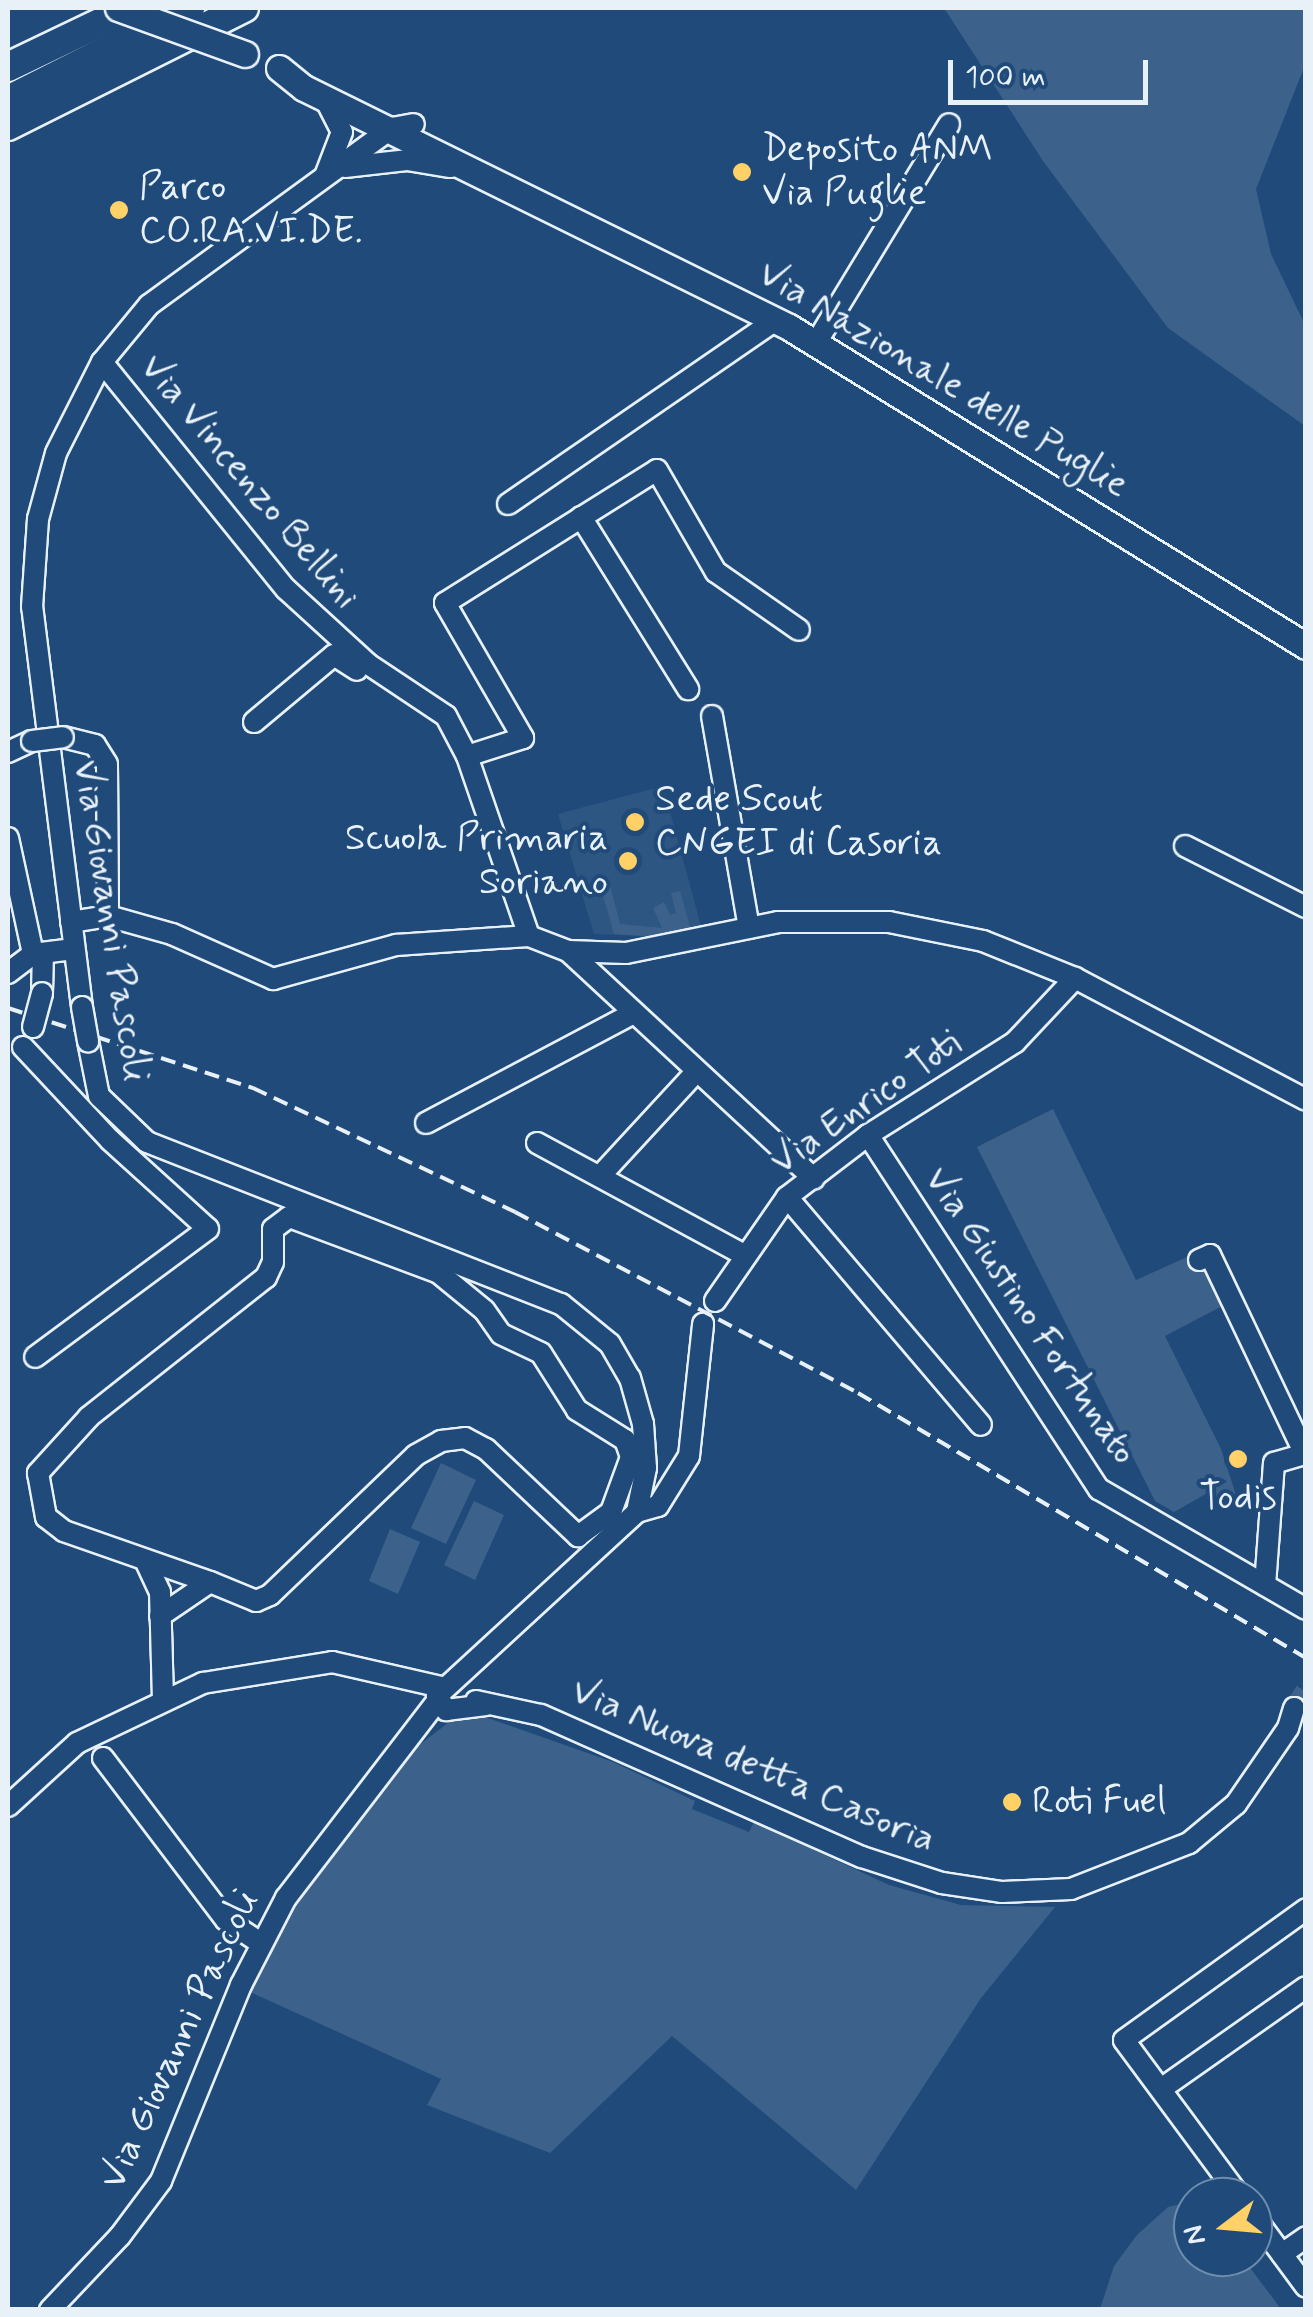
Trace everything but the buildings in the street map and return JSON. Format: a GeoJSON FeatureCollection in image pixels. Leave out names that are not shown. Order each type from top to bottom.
{"type":"FeatureCollection","features":[{"type":"Feature","properties":{"kind":"highway"},"geometry":{"type":"LineString","coordinates":[[8,66],[131,8]]}},
{"type":"Feature","properties":{"kind":"highway"},"geometry":{"type":"LineString","coordinates":[[8,100],[190,8]]}},
{"type":"Feature","properties":{"kind":"highway"},"geometry":{"type":"LineString","coordinates":[[8,126],[244,8]]}},
{"type":"Feature","properties":{"kind":"main road","name":"Via Nazionale delle Puglie"},"geometry":{"type":"LineString","coordinates":[[118,8],[279,68],[325,97],[401,125],[509,174],[532,196]]}},
{"type":"Feature","properties":{"kind":"main road","name":"Via Nazionale delle Puglie"},"geometry":{"type":"LineString","coordinates":[[279,68],[306,71],[472,171],[532,196],[776,320],[1306,646]]}},
{"type":"Feature","properties":{"kind":"street"},"geometry":{"type":"LineString","coordinates":[[324,177],[342,132],[325,97]]}},
{"type":"Feature","properties":{"kind":"street"},"geometry":{"type":"LineString","coordinates":[[816,343],[949,124]]}},
{"type":"Feature","properties":{"kind":"street"},"geometry":{"type":"LineString","coordinates":[[370,163],[401,125]]}},
{"type":"Feature","properties":{"kind":"street"},"geometry":{"type":"LineString","coordinates":[[343,167],[401,125]]}},
{"type":"Feature","properties":{"kind":"street"},"geometry":{"type":"LineString","coordinates":[[343,167],[424,162],[472,171]]}},
{"type":"Feature","properties":{"kind":"street","name":"Via Giovanni Pascoli"},"geometry":{"type":"LineString","coordinates":[[50,2310],[120,2236],[161,2181],[262,1944],[286,1898],[402,1746],[482,1655],[636,1512],[646,1468],[643,1424],[630,1378],[585,1319],[392,1235],[147,1142],[99,1096],[74,949],[32,574],[56,453],[102,362],[174,281],[343,167]]}},
{"type":"Feature","properties":{"kind":"street"},"geometry":{"type":"LineString","coordinates":[[508,504],[776,320]]}},
{"type":"Feature","properties":{"kind":"street","name":"Via Vincenzo Bellini"},"geometry":{"type":"LineString","coordinates":[[102,362],[286,589],[332,635],[446,716],[467,756],[529,936]]}},
{"type":"Feature","properties":{"kind":"street"},"geometry":{"type":"LineString","coordinates":[[467,756],[523,738],[445,603],[657,470],[716,572],[800,630]]}},
{"type":"Feature","properties":{"kind":"street"},"geometry":{"type":"LineString","coordinates":[[581,517],[688,689]]}},
{"type":"Feature","properties":{"kind":"street"},"geometry":{"type":"LineString","coordinates":[[254,722],[334,655],[390,692],[425,702]]}},
{"type":"Feature","properties":{"kind":"street"},"geometry":{"type":"LineString","coordinates":[[712,716],[749,928]]}},
{"type":"Feature","properties":{"kind":"street"},"geometry":{"type":"LineString","coordinates":[[8,752],[32,741],[63,737],[95,746],[107,764],[108,916]]}},
{"type":"Feature","properties":{"kind":"street"},"geometry":{"type":"LineString","coordinates":[[8,838],[38,953],[42,993],[21,1044],[208,1229],[35,1357]]}},
{"type":"Feature","properties":{"kind":"street"},"geometry":{"type":"LineString","coordinates":[[1185,846],[1306,907]]}},
{"type":"Feature","properties":{"kind":"street"},"geometry":{"type":"LineString","coordinates":[[71,922],[108,916],[172,934],[274,979],[396,946],[529,936],[568,951],[814,1178]]}},
{"type":"Feature","properties":{"kind":"street"},"geometry":{"type":"LineString","coordinates":[[568,951],[662,949],[749,928],[833,919],[889,922],[983,940],[1075,978],[1306,1100]]}},
{"type":"Feature","properties":{"kind":"street"},"geometry":{"type":"LineString","coordinates":[[8,974],[38,953],[74,949]]}},
{"type":"Feature","properties":{"kind":"street","name":"Via Enrico Toti"},"geometry":{"type":"LineString","coordinates":[[715,1301],[742,1254],[787,1197],[868,1136],[1015,1042],[1075,978]]}},
{"type":"Feature","properties":{"kind":"street"},"geometry":{"type":"LineString","coordinates":[[426,1123],[634,1013]]}},
{"type":"Feature","properties":{"kind":"street"},"geometry":{"type":"LineString","coordinates":[[600,1176],[697,1071]]}},
{"type":"Feature","properties":{"kind":"street","name":"Via Giustino Fortunato"},"geometry":{"type":"LineString","coordinates":[[868,1136],[1099,1490],[1306,1609]]}},
{"type":"Feature","properties":{"kind":"street"},"geometry":{"type":"LineString","coordinates":[[538,1143],[742,1254]]}},
{"type":"Feature","properties":{"kind":"street"},"geometry":{"type":"LineString","coordinates":[[787,1197],[981,1425]]}},
{"type":"Feature","properties":{"kind":"street"},"geometry":{"type":"LineString","coordinates":[[290,1217],[439,1273],[484,1310],[501,1334],[541,1352],[577,1410],[625,1440],[631,1457],[610,1512],[578,1536],[486,1449],[465,1438],[440,1442],[416,1455],[270,1595],[256,1601],[210,1582],[64,1532],[46,1517],[38,1472],[89,1417],[266,1277],[273,1262],[273,1229],[290,1217]]}},
{"type":"Feature","properties":{"kind":"street"},"geometry":{"type":"LineString","coordinates":[[1199,1260],[1210,1255],[1305,1454],[1274,1463],[1265,1585]]}},
{"type":"Feature","properties":{"kind":"street"},"geometry":{"type":"LineString","coordinates":[[636,1512],[658,1506],[689,1456],[704,1324]]}},
{"type":"Feature","properties":{"kind":"street"},"geometry":{"type":"LineString","coordinates":[[145,1560],[156,1576],[163,1697]]}},
{"type":"Feature","properties":{"kind":"street"},"geometry":{"type":"LineString","coordinates":[[160,1616],[210,1582]]}},
{"type":"Feature","properties":{"kind":"street","name":"Via Nuova detta Casoria"},"geometry":{"type":"LineString","coordinates":[[8,1806],[76,1743],[163,1697],[273,1668],[332,1662],[446,1695],[540,1716],[862,1856],[953,1886],[1002,1892],[1071,1888],[1189,1843],[1236,1804],[1296,1724]]}},
{"type":"Feature","properties":{"kind":"street"},"geometry":{"type":"LineString","coordinates":[[104,1758],[226,1920],[262,1944]]}},
{"type":"Feature","properties":{"kind":"street"},"geometry":{"type":"LineString","coordinates":[[1225,2177],[1124,2040],[1306,1909]]}},
{"type":"Feature","properties":{"kind":"street"},"geometry":{"type":"LineString","coordinates":[[1161,2089],[1306,1986]]}},
{"type":"Feature","properties":{"kind":"street"},"geometry":{"type":"LineString","coordinates":[[1282,2254],[1306,2237]]}},
{"type":"Feature","properties":{"kind":"street"},"geometry":{"type":"LineString","coordinates":[[1273,2242],[1306,2287]]}},
{"type":"Feature","properties":{"kind":"shaded area"},"geometry":{"type":"Polygon","coordinates":[[[944,8],[1305,8],[1305,65],[1256,189],[1271,254],[1305,325],[1305,426],[1168,328],[1043,161],[944,8]]]}},
{"type":"Feature","properties":{"kind":"shaded area","name":"Scuola Primaria Soriano"},"geometry":{"type":"Polygon","coordinates":[[[663,786],[701,926],[663,937],[594,934],[558,814],[663,786]]]}},
{"type":"Feature","properties":{"kind":"shaded area"},"geometry":{"type":"Polygon","coordinates":[[[608,878],[620,924],[662,928],[653,908],[664,902],[670,915],[676,913],[671,893],[680,891],[691,930],[663,937],[614,934],[599,881],[608,878]]]}},
{"type":"Feature","properties":{"kind":"shaded area"},"geometry":{"type":"Polygon","coordinates":[[[1053,1109],[1136,1280],[1196,1253],[1226,1304],[1165,1336],[1221,1449],[1239,1504],[1232,1493],[1217,1502],[1211,1491],[1174,1512],[1155,1501],[977,1147],[1053,1109]]]}},
{"type":"Feature","properties":{"kind":"shaded area"},"geometry":{"type":"Polygon","coordinates":[[[441,1463],[476,1480],[446,1544],[411,1528],[441,1463]]]}},
{"type":"Feature","properties":{"kind":"shaded area"},"geometry":{"type":"Polygon","coordinates":[[[474,1501],[504,1515],[475,1580],[444,1565],[474,1501]]]}},
{"type":"Feature","properties":{"kind":"shaded area"},"geometry":{"type":"Polygon","coordinates":[[[390,1529],[420,1542],[398,1594],[369,1581],[390,1529]]]}},
{"type":"Feature","properties":{"kind":"shaded area"},"geometry":{"type":"Polygon","coordinates":[[[485,1717],[613,1762],[695,1801],[692,1809],[749,1832],[754,1822],[889,1885],[961,1905],[1055,1907],[981,1998],[856,2190],[672,2036],[550,2153],[427,2105],[441,2079],[246,1990],[293,1901],[408,1754],[449,1722],[485,1717]]]}},
{"type":"Feature","properties":{"kind":"shaded area"},"geometry":{"type":"Polygon","coordinates":[[[1173,2206],[1173,2277],[1257,2277],[1281,2309],[1100,2309],[1114,2266],[1137,2235],[1173,2206]]]}},
{"type":"Feature","properties":{"kind":"tunnel"},"geometry":{"type":"LineString","coordinates":[[1294,1708],[1306,1690]]}},
{"type":"Feature","properties":{"kind":"railway"},"geometry":{"type":"LineString","coordinates":[[8,1008],[253,1088],[515,1212],[858,1393],[1306,1658]]}},
{"type":"Feature","properties":{"kind":"place","name":"Deposito ANM Via Puglie"},"geometry":{"type":"Point","coordinates":[742,172]}},
{"type":"Feature","properties":{"kind":"place","name":"Parco CO.RA.VI.DE."},"geometry":{"type":"Point","coordinates":[119,210]}},
{"type":"Feature","properties":{"kind":"place","name":"Sede Scout CNGEI di Casoria"},"geometry":{"type":"Point","coordinates":[635,822]}},
{"type":"Feature","properties":{"kind":"place","name":"Scuola Primaria Soriano"},"geometry":{"type":"Point","coordinates":[628,861]}},
{"type":"Feature","properties":{"kind":"place","name":"Todis"},"geometry":{"type":"Point","coordinates":[1238,1459]}},
{"type":"Feature","properties":{"kind":"place","name":"Roti Fuel"},"geometry":{"type":"Point","coordinates":[1012,1802]}}]}
